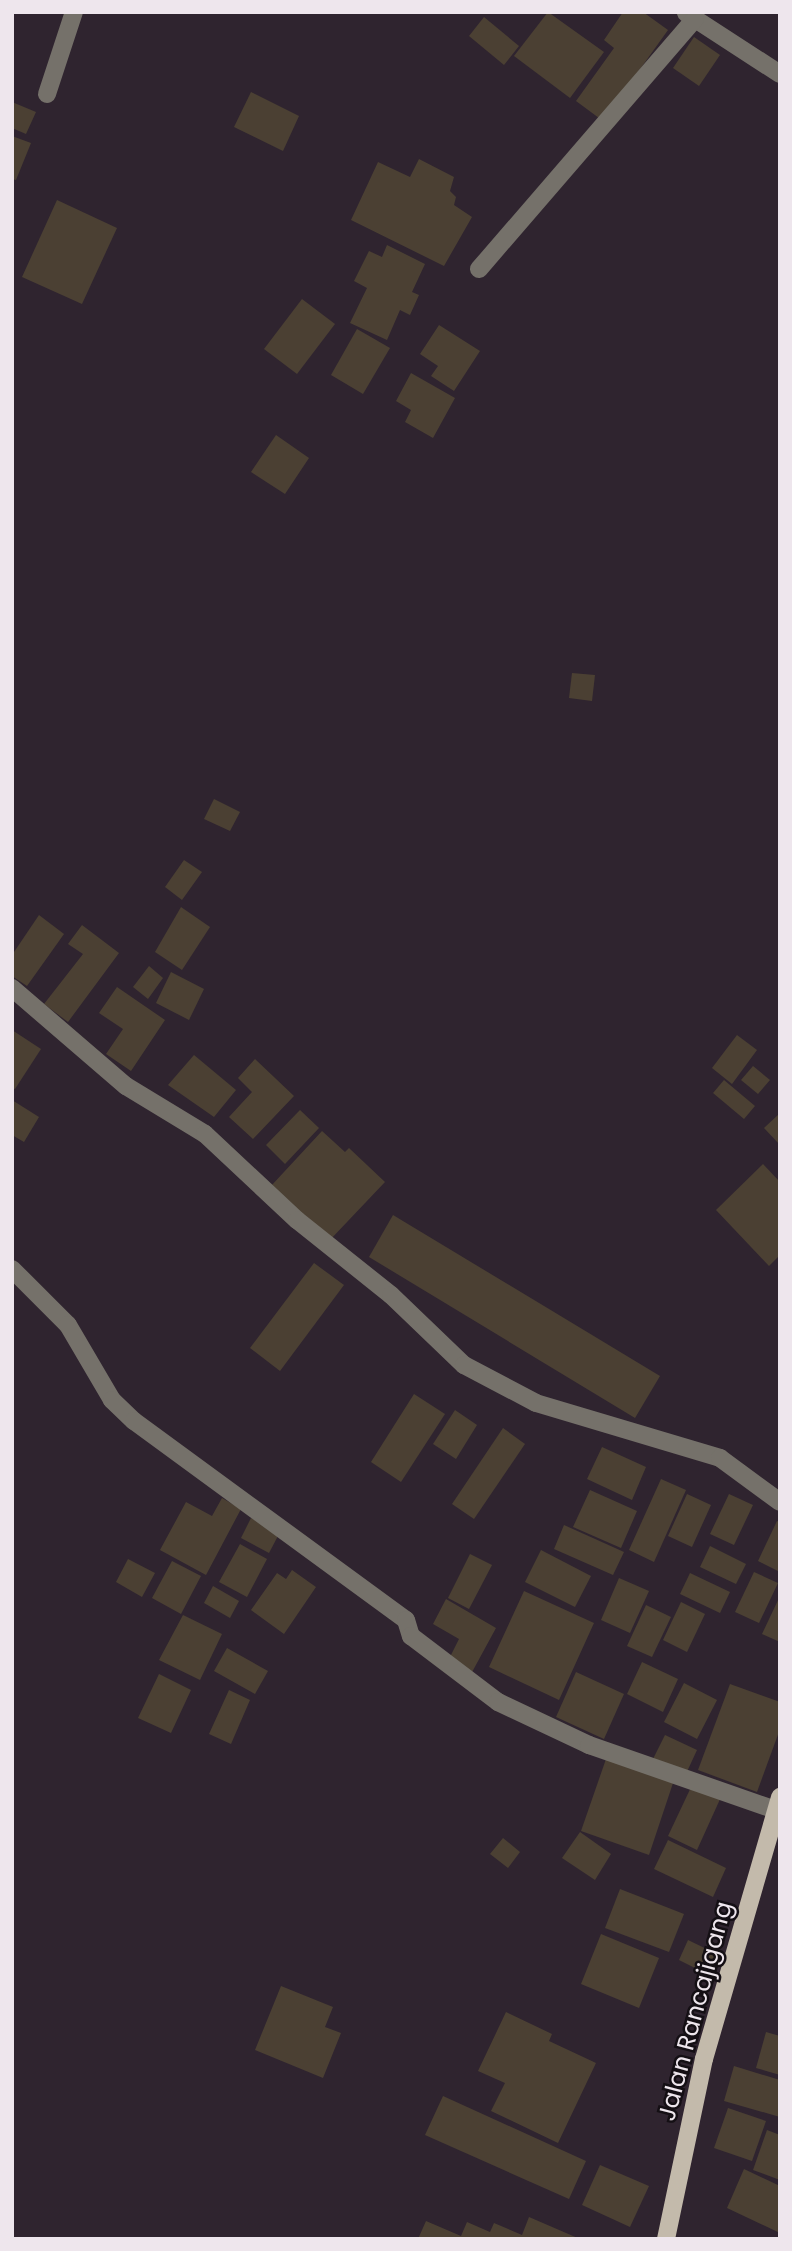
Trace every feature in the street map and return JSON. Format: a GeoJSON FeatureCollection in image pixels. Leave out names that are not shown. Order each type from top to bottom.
{"type":"FeatureCollection","features":[{"type":"Feature","properties":{"kind":"main road","name":"Jalan Rancajigang"},"geometry":{"type":"LineString","coordinates":[[665,2237],[704,2059],[778,1804]]}},
{"type":"Feature","properties":{"kind":"street"},"geometry":{"type":"LineString","coordinates":[[47,94],[74,12]]}},
{"type":"Feature","properties":{"kind":"street"},"geometry":{"type":"LineString","coordinates":[[480,269],[690,16],[780,74]]}},
{"type":"Feature","properties":{"kind":"street"},"geometry":{"type":"LineString","coordinates":[[12,988],[126,1086],[205,1134],[297,1220],[391,1295],[464,1365],[536,1403],[720,1458],[780,1502]]}},
{"type":"Feature","properties":{"kind":"street"},"geometry":{"type":"LineString","coordinates":[[12,1269],[68,1325],[111,1400],[134,1420],[406,1620],[411,1636],[498,1702],[589,1745],[778,1804]]}},
{"type":"Feature","properties":{"kind":"building"},"geometry":{"type":"Polygon","coordinates":[[[548,12],[604,52],[570,98],[514,56],[548,12]]]}},
{"type":"Feature","properties":{"kind":"building"},"geometry":{"type":"Polygon","coordinates":[[[623,12],[643,12],[668,30],[603,121],[576,101],[614,48],[604,40],[623,12]]]}},
{"type":"Feature","properties":{"kind":"building"},"geometry":{"type":"Polygon","coordinates":[[[484,17],[519,46],[504,65],[469,36],[484,17]]]}},
{"type":"Feature","properties":{"kind":"building"},"geometry":{"type":"Polygon","coordinates":[[[694,37],[720,55],[699,86],[673,68],[694,37]]]}},
{"type":"Feature","properties":{"kind":"building"},"geometry":{"type":"Polygon","coordinates":[[[251,92],[299,116],[283,151],[234,127],[251,92]]]}},
{"type":"Feature","properties":{"kind":"building"},"geometry":{"type":"Polygon","coordinates":[[[12,102],[36,112],[26,134],[12,128],[12,102]]]}},
{"type":"Feature","properties":{"kind":"building"},"geometry":{"type":"Polygon","coordinates":[[[12,136],[31,143],[16,180],[12,179],[12,136]]]}},
{"type":"Feature","properties":{"kind":"building"},"geometry":{"type":"Polygon","coordinates":[[[419,159],[454,177],[450,191],[456,197],[454,205],[472,217],[444,266],[351,220],[378,162],[410,177],[419,159]]]}},
{"type":"Feature","properties":{"kind":"building"},"geometry":{"type":"Polygon","coordinates":[[[57,200],[117,228],[82,304],[22,277],[57,200]]]}},
{"type":"Feature","properties":{"kind":"building"},"geometry":{"type":"Polygon","coordinates":[[[387,245],[425,264],[412,292],[419,295],[410,315],[400,310],[387,340],[350,323],[367,288],[354,281],[369,251],[382,257],[387,245]]]}},
{"type":"Feature","properties":{"kind":"building"},"geometry":{"type":"Polygon","coordinates":[[[302,299],[335,324],[297,374],[264,349],[302,299]]]}},
{"type":"Feature","properties":{"kind":"building"},"geometry":{"type":"Polygon","coordinates":[[[439,325],[480,351],[454,391],[431,376],[438,366],[420,354],[439,325]]]}},
{"type":"Feature","properties":{"kind":"building"},"geometry":{"type":"Polygon","coordinates":[[[357,329],[390,348],[363,394],[331,375],[357,329]]]}},
{"type":"Feature","properties":{"kind":"building"},"geometry":{"type":"Polygon","coordinates":[[[411,373],[455,398],[433,438],[405,422],[411,410],[396,401],[411,373]]]}},
{"type":"Feature","properties":{"kind":"building"},"geometry":{"type":"Polygon","coordinates":[[[276,435],[309,458],[285,494],[251,472],[276,435]]]}},
{"type":"Feature","properties":{"kind":"building"},"geometry":{"type":"Polygon","coordinates":[[[572,673],[595,675],[592,701],[569,698],[572,673]]]}},
{"type":"Feature","properties":{"kind":"building"},"geometry":{"type":"Polygon","coordinates":[[[214,799],[240,812],[230,831],[204,819],[214,799]]]}},
{"type":"Feature","properties":{"kind":"building"},"geometry":{"type":"Polygon","coordinates":[[[184,860],[202,872],[182,900],[165,887],[184,860]]]}},
{"type":"Feature","properties":{"kind":"building"},"geometry":{"type":"Polygon","coordinates":[[[181,907],[210,927],[182,970],[155,952],[181,907]]]}},
{"type":"Feature","properties":{"kind":"building"},"geometry":{"type":"Polygon","coordinates":[[[39,915],[64,934],[27,986],[12,976],[12,955],[39,915]]]}},
{"type":"Feature","properties":{"kind":"building"},"geometry":{"type":"Polygon","coordinates":[[[82,925],[119,953],[68,1022],[44,1004],[83,954],[68,944],[82,925]]]}},
{"type":"Feature","properties":{"kind":"building"},"geometry":{"type":"Polygon","coordinates":[[[149,966],[163,978],[148,999],[133,987],[149,966]]]}},
{"type":"Feature","properties":{"kind":"building"},"geometry":{"type":"Polygon","coordinates":[[[171,972],[204,989],[189,1020],[156,1003],[171,972]]]}},
{"type":"Feature","properties":{"kind":"building"},"geometry":{"type":"Polygon","coordinates":[[[117,987],[165,1020],[131,1071],[106,1054],[123,1029],[99,1013],[117,987]]]}},
{"type":"Feature","properties":{"kind":"building"},"geometry":{"type":"Polygon","coordinates":[[[12,1030],[41,1049],[15,1089],[12,1088],[12,1030]]]}},
{"type":"Feature","properties":{"kind":"building"},"geometry":{"type":"Polygon","coordinates":[[[737,1035],[757,1050],[732,1084],[712,1068],[737,1035]]]}},
{"type":"Feature","properties":{"kind":"building"},"geometry":{"type":"Polygon","coordinates":[[[194,1055],[236,1090],[214,1117],[168,1085],[194,1055]]]}},
{"type":"Feature","properties":{"kind":"building"},"geometry":{"type":"Polygon","coordinates":[[[255,1059],[294,1096],[253,1139],[229,1117],[252,1092],[238,1078],[255,1059]]]}},
{"type":"Feature","properties":{"kind":"building"},"geometry":{"type":"Polygon","coordinates":[[[753,1066],[770,1080],[758,1094],[741,1080],[753,1066]]]}},
{"type":"Feature","properties":{"kind":"building"},"geometry":{"type":"Polygon","coordinates":[[[724,1080],[755,1106],[744,1119],[713,1093],[724,1080]]]}},
{"type":"Feature","properties":{"kind":"building"},"geometry":{"type":"Polygon","coordinates":[[[12,1100],[39,1117],[24,1142],[12,1135],[12,1100]]]}},
{"type":"Feature","properties":{"kind":"building"},"geometry":{"type":"Polygon","coordinates":[[[300,1110],[319,1128],[285,1164],[266,1145],[300,1110]]]}},
{"type":"Feature","properties":{"kind":"building"},"geometry":{"type":"Polygon","coordinates":[[[780,1113],[780,1145],[764,1128],[780,1113]]]}},
{"type":"Feature","properties":{"kind":"building"},"geometry":{"type":"Polygon","coordinates":[[[322,1131],[345,1152],[349,1148],[385,1182],[329,1241],[271,1186],[322,1131]]]}},
{"type":"Feature","properties":{"kind":"building"},"geometry":{"type":"Polygon","coordinates":[[[763,1164],[780,1182],[780,1255],[769,1266],[716,1210],[763,1164]]]}},
{"type":"Feature","properties":{"kind":"building"},"geometry":{"type":"Polygon","coordinates":[[[393,1215],[660,1376],[635,1418],[369,1257],[393,1215]]]}},
{"type":"Feature","properties":{"kind":"building"},"geometry":{"type":"Polygon","coordinates":[[[314,1263],[344,1285],[280,1371],[250,1348],[314,1263]]]}},
{"type":"Feature","properties":{"kind":"building"},"geometry":{"type":"Polygon","coordinates":[[[414,1394],[445,1414],[401,1482],[371,1462],[414,1394]]]}},
{"type":"Feature","properties":{"kind":"building"},"geometry":{"type":"Polygon","coordinates":[[[455,1410],[477,1425],[456,1459],[433,1444],[455,1410]]]}},
{"type":"Feature","properties":{"kind":"building"},"geometry":{"type":"Polygon","coordinates":[[[503,1428],[525,1444],[474,1519],[452,1504],[503,1428]]]}},
{"type":"Feature","properties":{"kind":"building"},"geometry":{"type":"Polygon","coordinates":[[[602,1447],[646,1467],[632,1500],[587,1479],[602,1447]]]}},
{"type":"Feature","properties":{"kind":"building"},"geometry":{"type":"Polygon","coordinates":[[[661,1479],[686,1490],[654,1562],[629,1550],[661,1479]]]}},
{"type":"Feature","properties":{"kind":"building"},"geometry":{"type":"Polygon","coordinates":[[[590,1490],[637,1511],[621,1548],[573,1527],[590,1490]]]}},
{"type":"Feature","properties":{"kind":"building"},"geometry":{"type":"Polygon","coordinates":[[[687,1494],[711,1505],[692,1547],[668,1536],[687,1494]]]}},
{"type":"Feature","properties":{"kind":"building"},"geometry":{"type":"Polygon","coordinates":[[[729,1494],[753,1505],[734,1545],[710,1534],[729,1494]]]}},
{"type":"Feature","properties":{"kind":"building"},"geometry":{"type":"Polygon","coordinates":[[[222,1498],[241,1509],[206,1575],[160,1550],[186,1502],[212,1516],[222,1498]]]}},
{"type":"Feature","properties":{"kind":"building"},"geometry":{"type":"Polygon","coordinates":[[[251,1518],[279,1534],[269,1553],[241,1538],[251,1518]]]}},
{"type":"Feature","properties":{"kind":"building"},"geometry":{"type":"Polygon","coordinates":[[[777,1521],[780,1522],[780,1572],[758,1561],[777,1521]]]}},
{"type":"Feature","properties":{"kind":"building"},"geometry":{"type":"Polygon","coordinates":[[[564,1525],[624,1552],[613,1575],[554,1549],[564,1525]]]}},
{"type":"Feature","properties":{"kind":"building"},"geometry":{"type":"Polygon","coordinates":[[[240,1544],[267,1559],[247,1597],[219,1582],[240,1544]]]}},
{"type":"Feature","properties":{"kind":"building"},"geometry":{"type":"Polygon","coordinates":[[[710,1546],[746,1564],[736,1584],[700,1567],[710,1546]]]}},
{"type":"Feature","properties":{"kind":"building"},"geometry":{"type":"Polygon","coordinates":[[[541,1550],[591,1576],[575,1607],[525,1582],[541,1550]]]}},
{"type":"Feature","properties":{"kind":"building"},"geometry":{"type":"Polygon","coordinates":[[[470,1554],[492,1565],[469,1609],[448,1598],[470,1554]]]}},
{"type":"Feature","properties":{"kind":"building"},"geometry":{"type":"Polygon","coordinates":[[[128,1559],[155,1573],[142,1597],[116,1582],[128,1559]]]}},
{"type":"Feature","properties":{"kind":"building"},"geometry":{"type":"Polygon","coordinates":[[[172,1561],[201,1576],[181,1614],[152,1598],[172,1561]]]}},
{"type":"Feature","properties":{"kind":"building"},"geometry":{"type":"Polygon","coordinates":[[[292,1570],[316,1587],[284,1634],[251,1610],[277,1573],[286,1579],[292,1570]]]}},
{"type":"Feature","properties":{"kind":"building"},"geometry":{"type":"Polygon","coordinates":[[[754,1572],[778,1583],[759,1623],[735,1612],[754,1572]]]}},
{"type":"Feature","properties":{"kind":"building"},"geometry":{"type":"Polygon","coordinates":[[[690,1573],[730,1592],[720,1613],[680,1594],[690,1573]]]}},
{"type":"Feature","properties":{"kind":"building"},"geometry":{"type":"Polygon","coordinates":[[[619,1578],[649,1591],[630,1633],[601,1620],[619,1578]]]}},
{"type":"Feature","properties":{"kind":"building"},"geometry":{"type":"Polygon","coordinates":[[[213,1586],[239,1601],[230,1618],[204,1603],[213,1586]]]}},
{"type":"Feature","properties":{"kind":"building"},"geometry":{"type":"Polygon","coordinates":[[[524,1591],[594,1623],[559,1700],[489,1667],[524,1591]]]}},
{"type":"Feature","properties":{"kind":"building"},"geometry":{"type":"Polygon","coordinates":[[[780,1596],[780,1642],[762,1634],[780,1596]]]}},
{"type":"Feature","properties":{"kind":"building"},"geometry":{"type":"Polygon","coordinates":[[[446,1599],[496,1628],[471,1674],[448,1661],[459,1639],[433,1624],[446,1599]]]}},
{"type":"Feature","properties":{"kind":"building"},"geometry":{"type":"Polygon","coordinates":[[[681,1602],[705,1614],[687,1652],[663,1640],[681,1602]]]}},
{"type":"Feature","properties":{"kind":"building"},"geometry":{"type":"Polygon","coordinates":[[[646,1605],[671,1617],[652,1657],[627,1646],[646,1605]]]}},
{"type":"Feature","properties":{"kind":"building"},"geometry":{"type":"Polygon","coordinates":[[[183,1615],[222,1634],[200,1680],[159,1660],[183,1615]]]}},
{"type":"Feature","properties":{"kind":"building"},"geometry":{"type":"Polygon","coordinates":[[[227,1648],[268,1671],[255,1694],[214,1671],[227,1648]]]}},
{"type":"Feature","properties":{"kind":"building"},"geometry":{"type":"Polygon","coordinates":[[[642,1662],[678,1679],[663,1712],[627,1694],[642,1662]]]}},
{"type":"Feature","properties":{"kind":"building"},"geometry":{"type":"Polygon","coordinates":[[[576,1672],[624,1694],[604,1739],[556,1717],[576,1672]]]}},
{"type":"Feature","properties":{"kind":"building"},"geometry":{"type":"Polygon","coordinates":[[[159,1674],[191,1690],[171,1733],[138,1718],[159,1674]]]}},
{"type":"Feature","properties":{"kind":"building"},"geometry":{"type":"Polygon","coordinates":[[[684,1683],[717,1700],[697,1739],[664,1722],[684,1683]]]}},
{"type":"Feature","properties":{"kind":"building"},"geometry":{"type":"Polygon","coordinates":[[[730,1684],[780,1702],[780,1729],[757,1792],[698,1770],[730,1684]]]}},
{"type":"Feature","properties":{"kind":"building"},"geometry":{"type":"Polygon","coordinates":[[[229,1690],[250,1700],[231,1744],[209,1734],[229,1690]]]}},
{"type":"Feature","properties":{"kind":"building"},"geometry":{"type":"Polygon","coordinates":[[[665,1735],[697,1750],[685,1776],[652,1761],[665,1735]]]}},
{"type":"Feature","properties":{"kind":"building"},"geometry":{"type":"Polygon","coordinates":[[[606,1759],[673,1783],[649,1855],[581,1831],[606,1759]]]}},
{"type":"Feature","properties":{"kind":"building"},"geometry":{"type":"Polygon","coordinates":[[[693,1783],[721,1797],[697,1850],[668,1836],[693,1783]]]}},
{"type":"Feature","properties":{"kind":"building"},"geometry":{"type":"Polygon","coordinates":[[[580,1832],[611,1854],[595,1880],[562,1858],[580,1832]]]}},
{"type":"Feature","properties":{"kind":"building"},"geometry":{"type":"Polygon","coordinates":[[[503,1838],[520,1852],[508,1868],[490,1854],[503,1838]]]}},
{"type":"Feature","properties":{"kind":"building"},"geometry":{"type":"Polygon","coordinates":[[[668,1840],[726,1868],[713,1897],[654,1869],[668,1840]]]}},
{"type":"Feature","properties":{"kind":"building"},"geometry":{"type":"Polygon","coordinates":[[[620,1889],[684,1914],[669,1952],[605,1928],[620,1889]]]}},
{"type":"Feature","properties":{"kind":"building"},"geometry":{"type":"Polygon","coordinates":[[[601,1934],[659,1958],[639,2008],[581,1984],[601,1934]]]}},
{"type":"Feature","properties":{"kind":"building"},"geometry":{"type":"Polygon","coordinates":[[[688,1940],[717,1954],[707,1974],[679,1960],[688,1940]]]}},
{"type":"Feature","properties":{"kind":"building"},"geometry":{"type":"Polygon","coordinates":[[[281,1986],[333,2007],[325,2027],[341,2033],[323,2078],[255,2050],[281,1986]]]}},
{"type":"Feature","properties":{"kind":"building"},"geometry":{"type":"Polygon","coordinates":[[[506,2012],[552,2034],[549,2041],[596,2063],[558,2143],[491,2111],[505,2083],[478,2071],[506,2012]]]}},
{"type":"Feature","properties":{"kind":"building"},"geometry":{"type":"Polygon","coordinates":[[[766,2032],[780,2036],[780,2075],[756,2068],[766,2032]]]}},
{"type":"Feature","properties":{"kind":"building"},"geometry":{"type":"Polygon","coordinates":[[[734,2066],[780,2080],[780,2117],[724,2101],[734,2066]]]}},
{"type":"Feature","properties":{"kind":"building"},"geometry":{"type":"Polygon","coordinates":[[[443,2096],[586,2161],[569,2199],[425,2135],[443,2096]]]}},
{"type":"Feature","properties":{"kind":"building"},"geometry":{"type":"Polygon","coordinates":[[[728,2108],[766,2121],[752,2161],[714,2148],[728,2108]]]}},
{"type":"Feature","properties":{"kind":"building"},"geometry":{"type":"Polygon","coordinates":[[[767,2130],[780,2135],[780,2180],[753,2170],[767,2130]]]}},
{"type":"Feature","properties":{"kind":"building"},"geometry":{"type":"Polygon","coordinates":[[[600,2165],[649,2186],[630,2227],[582,2205],[600,2165]]]}},
{"type":"Feature","properties":{"kind":"building"},"geometry":{"type":"Polygon","coordinates":[[[744,2169],[780,2186],[780,2233],[727,2208],[744,2169]]]}},
{"type":"Feature","properties":{"kind":"building"},"geometry":{"type":"Polygon","coordinates":[[[529,2217],[580,2239],[418,2239],[426,2221],[461,2236],[467,2222],[490,2232],[494,2223],[522,2235],[529,2217]]]}}]}
